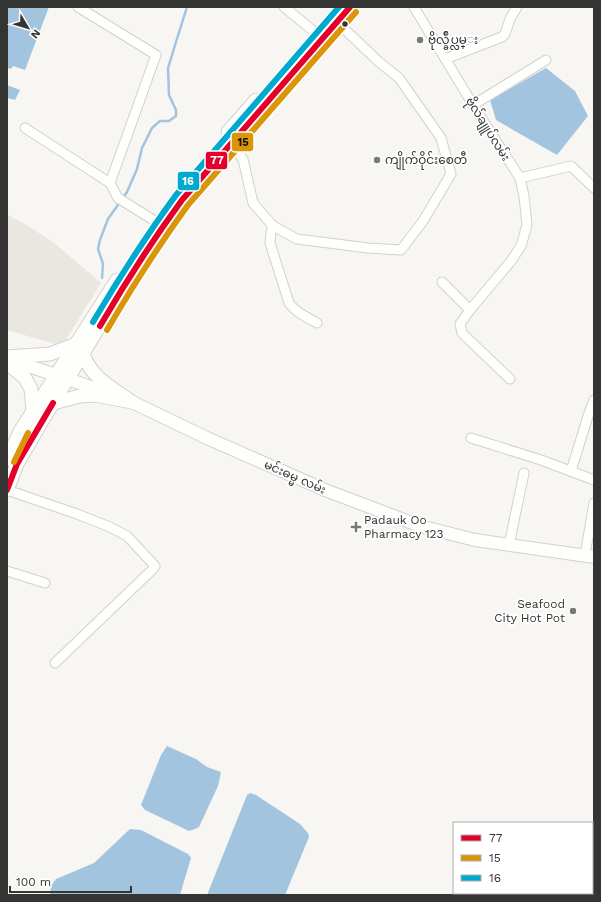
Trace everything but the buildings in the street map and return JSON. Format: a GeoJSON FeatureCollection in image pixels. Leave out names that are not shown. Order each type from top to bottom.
{"type":"FeatureCollection","features":[{"type":"Feature","properties":{"kind":"main road"},"geometry":{"type":"LineString","coordinates":[[7,459],[21,430],[33,410],[62,377],[79,349],[120,292],[159,224],[192,175],[338,7]]}},
{"type":"Feature","properties":{"kind":"main road"},"geometry":{"type":"LineString","coordinates":[[159,224],[182,200],[350,7]]}},
{"type":"Feature","properties":{"kind":"main road"},"geometry":{"type":"LineString","coordinates":[[7,358],[50,354],[79,349]]}},
{"type":"Feature","properties":{"kind":"main road"},"geometry":{"type":"LineString","coordinates":[[79,349],[86,363],[94,374],[132,402]]}},
{"type":"Feature","properties":{"kind":"main road","name":"မင်းဓမ္မ လမ်း"},"geometry":{"type":"LineString","coordinates":[[7,358],[132,402],[207,438],[325,490],[420,526],[475,540],[590,556]]}},
{"type":"Feature","properties":{"kind":"main road"},"geometry":{"type":"LineString","coordinates":[[7,363],[25,378],[31,389],[33,410]]}},
{"type":"Feature","properties":{"kind":"main road"},"geometry":{"type":"LineString","coordinates":[[7,490],[31,439],[53,403],[62,377]]}},
{"type":"Feature","properties":{"kind":"main road"},"geometry":{"type":"LineString","coordinates":[[53,403],[80,396],[95,395],[132,402]]}},
{"type":"Feature","properties":{"kind":"street"},"geometry":{"type":"LineString","coordinates":[[78,7],[156,55],[110,183]]}},
{"type":"Feature","properties":{"kind":"street"},"geometry":{"type":"LineString","coordinates":[[284,7],[316,34]]}},
{"type":"Feature","properties":{"kind":"street","name":"ဗိုလ်ချူပ်လမ်း"},"geometry":{"type":"LineString","coordinates":[[414,7],[473,105],[520,178]]}},
{"type":"Feature","properties":{"kind":"street"},"geometry":{"type":"LineString","coordinates":[[445,59],[502,37],[517,7]]}},
{"type":"Feature","properties":{"kind":"street"},"geometry":{"type":"LineString","coordinates":[[230,144],[243,159],[253,203],[273,226],[297,239],[368,248],[401,250],[423,221],[451,174],[441,138],[399,78],[379,62],[337,22]]}},
{"type":"Feature","properties":{"kind":"street"},"geometry":{"type":"LineString","coordinates":[[473,105],[546,60]]}},
{"type":"Feature","properties":{"kind":"street"},"geometry":{"type":"LineString","coordinates":[[25,128],[110,183],[118,198],[159,224]]}},
{"type":"Feature","properties":{"kind":"street"},"geometry":{"type":"LineString","coordinates":[[510,379],[462,333],[460,324],[511,261],[521,246],[527,225],[524,196],[520,178],[571,166],[594,188]]}},
{"type":"Feature","properties":{"kind":"street"},"geometry":{"type":"LineString","coordinates":[[273,226],[270,243],[290,303],[297,312],[317,323]]}},
{"type":"Feature","properties":{"kind":"street"},"geometry":{"type":"LineString","coordinates":[[442,282],[470,310]]}},
{"type":"Feature","properties":{"kind":"street"},"geometry":{"type":"LineString","coordinates":[[571,471],[594,400]]}},
{"type":"Feature","properties":{"kind":"street"},"geometry":{"type":"LineString","coordinates":[[471,438],[542,460],[594,480]]}},
{"type":"Feature","properties":{"kind":"street"},"geometry":{"type":"LineString","coordinates":[[509,545],[524,473]]}},
{"type":"Feature","properties":{"kind":"street"},"geometry":{"type":"LineString","coordinates":[[7,490],[110,527],[127,536],[155,566],[56,663]]}},
{"type":"Feature","properties":{"kind":"street"},"geometry":{"type":"LineString","coordinates":[[590,556],[594,503]]}},
{"type":"Feature","properties":{"kind":"street"},"geometry":{"type":"LineString","coordinates":[[7,571],[46,583]]}},
{"type":"Feature","properties":{"kind":"shaded area"},"geometry":{"type":"Polygon","coordinates":[[[7,215],[53,242],[101,283],[62,346],[7,330],[7,215]]]}},
{"type":"Feature","properties":{"kind":"water"},"geometry":{"type":"Polygon","coordinates":[[[7,7],[49,7],[25,70],[13,66],[11,69],[7,68],[7,7]]]}},
{"type":"Feature","properties":{"kind":"water"},"geometry":{"type":"Polygon","coordinates":[[[546,68],[575,91],[588,116],[557,155],[496,120],[490,100],[546,68]]]}},
{"type":"Feature","properties":{"kind":"water"},"geometry":{"type":"Polygon","coordinates":[[[7,85],[20,90],[15,100],[7,98],[7,85]]]}},
{"type":"Feature","properties":{"kind":"water"},"geometry":{"type":"Polygon","coordinates":[[[167,746],[196,759],[207,767],[221,772],[218,786],[199,827],[189,831],[145,810],[141,805],[161,755],[167,746]]]}},
{"type":"Feature","properties":{"kind":"water"},"geometry":{"type":"Polygon","coordinates":[[[250,793],[256,795],[300,824],[308,833],[309,837],[285,895],[207,895],[247,795],[250,793]]]}},
{"type":"Feature","properties":{"kind":"water"},"geometry":{"type":"Polygon","coordinates":[[[130,829],[141,830],[188,854],[191,858],[180,895],[50,895],[51,886],[56,879],[94,863],[130,829]]]}},
{"type":"Feature","properties":{"kind":"water"},"geometry":{"type":"Polygon","coordinates":[[[593,844],[594,895],[547,895],[593,894],[593,844]]]}},
{"type":"Feature","properties":{"kind":"waterway"},"geometry":{"type":"LineString","coordinates":[[123,198],[137,169],[142,148],[152,128],[160,121],[169,121],[176,116],[176,110],[169,95],[168,68],[187,7]]}},
{"type":"Feature","properties":{"kind":"waterway"},"geometry":{"type":"LineString","coordinates":[[102,278],[103,264],[98,249],[100,240],[108,219],[120,202]]}},
{"type":"Feature","properties":{"kind":"transit line","name":"16"},"geometry":{"type":"LineString","coordinates":[[93,322],[133,257],[176,195],[339,7]]}},
{"type":"Feature","properties":{"kind":"transit line","name":"77"},"geometry":{"type":"LineString","coordinates":[[100,326],[139,262],[182,200],[350,7]]}},
{"type":"Feature","properties":{"kind":"transit line","name":"15"},"geometry":{"type":"LineString","coordinates":[[107,330],[146,266],[188,205],[356,12]]}},
{"type":"Feature","properties":{"kind":"transit line","name":"77"},"geometry":{"type":"LineString","coordinates":[[7,490],[17,464],[53,403]]}},
{"type":"Feature","properties":{"kind":"transit line","name":"15"},"geometry":{"type":"LineString","coordinates":[[14,462],[28,433]]}},
{"type":"Feature","properties":{"kind":"place","name":"ဗိုလ္ခ်ဳပ္လမ္း"},"geometry":{"type":"Point","coordinates":[420,40]}},
{"type":"Feature","properties":{"kind":"place","name":"ကျိုက်ဝိုင်းစေတီ"},"geometry":{"type":"Point","coordinates":[377,160]}},
{"type":"Feature","properties":{"kind":"place","name":"Padauk Oo Pharmacy 123"},"geometry":{"type":"Point","coordinates":[356,527]}},
{"type":"Feature","properties":{"kind":"place","name":"Seafood City Hot Pot"},"geometry":{"type":"Point","coordinates":[573,611]}}]}
